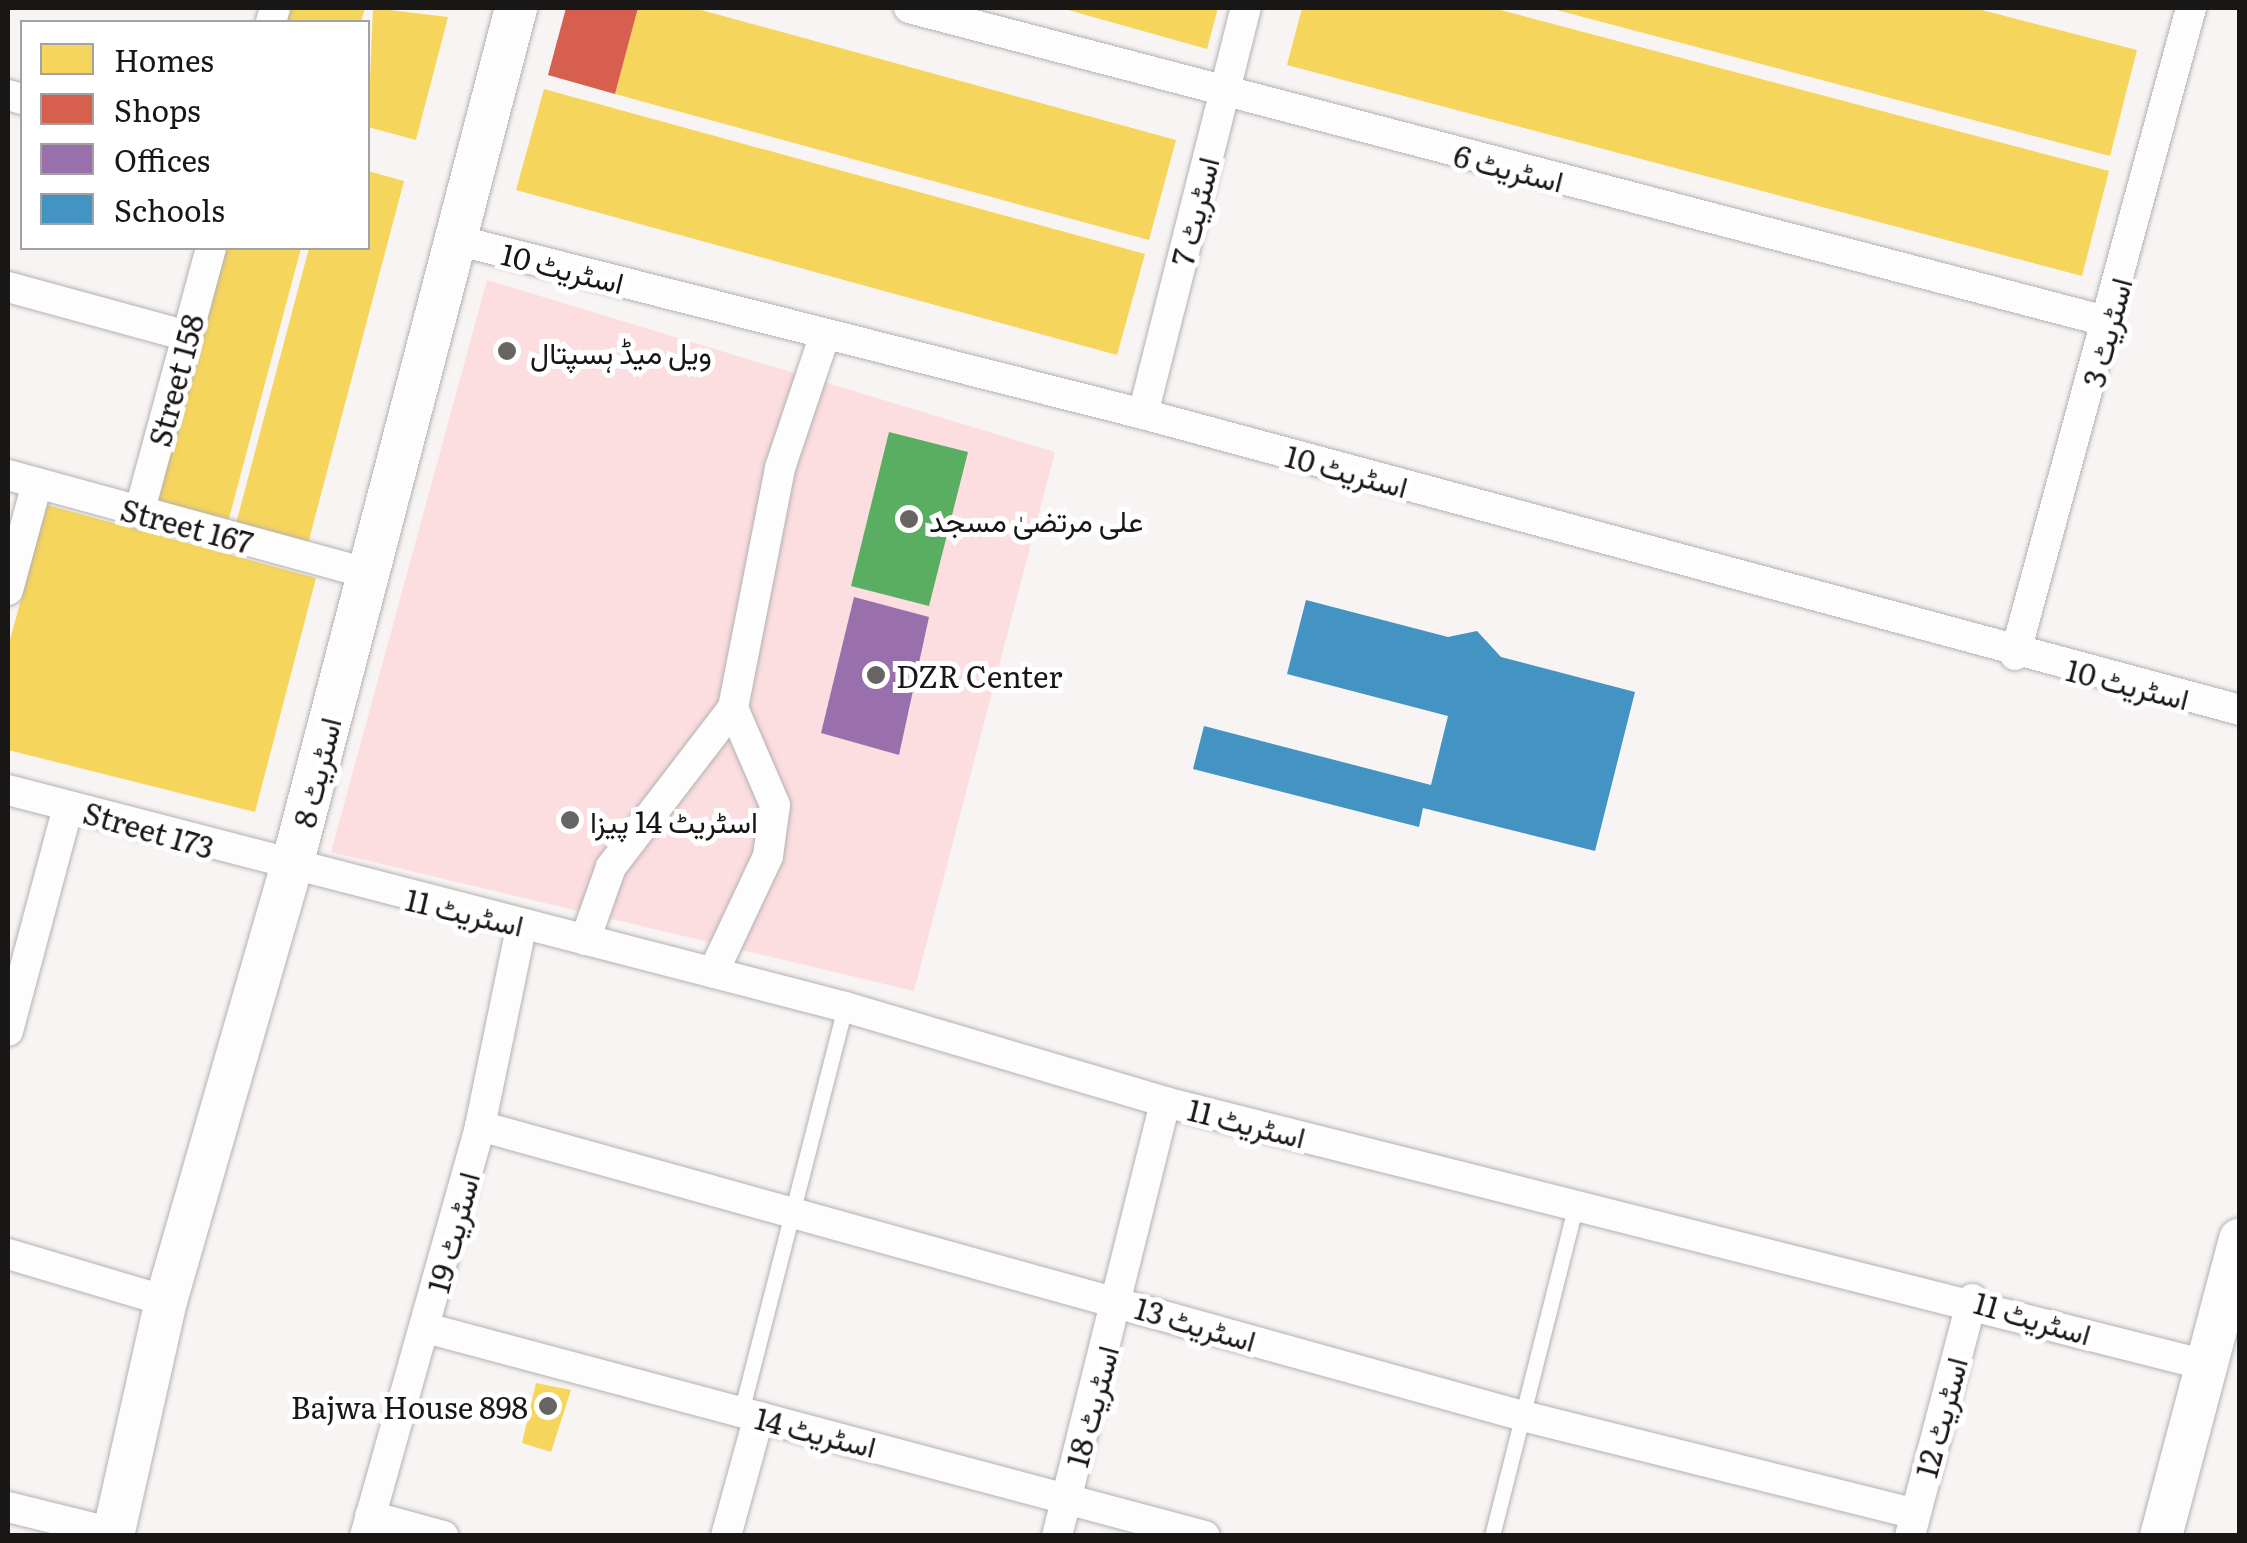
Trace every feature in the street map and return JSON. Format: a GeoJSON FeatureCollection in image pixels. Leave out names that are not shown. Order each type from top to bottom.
{"type":"FeatureCollection","features":[{"type":"Feature","properties":{"kind":"street","name":"اسٹریٹ 8"},"geometry":{"type":"LineString","coordinates":[[113,1534],[166,1301],[291,869],[452,240],[516,8]]}},
{"type":"Feature","properties":{"kind":"street","name":"اسٹریٹ 6"},"geometry":{"type":"LineString","coordinates":[[909,8],[2109,322]]}},
{"type":"Feature","properties":{"kind":"street","name":"اسٹریٹ 7"},"geometry":{"type":"LineString","coordinates":[[1143,414],[1246,8]]}},
{"type":"Feature","properties":{"kind":"street","name":"اسٹریٹ 3"},"geometry":{"type":"LineString","coordinates":[[2015,655],[2109,322],[2191,8]]}},
{"type":"Feature","properties":{"kind":"street","name":"اسٹریٹ 10"},"geometry":{"type":"LineString","coordinates":[[452,240],[1143,414],[2015,655],[2240,710]]}},
{"type":"Feature","properties":{"kind":"street","name":"Street 158"},"geometry":{"type":"LineString","coordinates":[[140,513],[210,250]]}},
{"type":"Feature","properties":{"kind":"street"},"geometry":{"type":"LineString","coordinates":[[8,287],[187,336]]}},
{"type":"Feature","properties":{"kind":"street"},"geometry":{"type":"LineString","coordinates":[[585,940],[628,840],[733,708],[780,468],[825,334]]}},
{"type":"Feature","properties":{"kind":"street","name":"Street 167"},"geometry":{"type":"LineString","coordinates":[[8,475],[366,573]]}},
{"type":"Feature","properties":{"kind":"street"},"geometry":{"type":"LineString","coordinates":[[8,590],[37,483]]}},
{"type":"Feature","properties":{"kind":"street"},"geometry":{"type":"LineString","coordinates":[[713,973],[768,856],[775,805],[733,708]]}},
{"type":"Feature","properties":{"kind":"street","name":"Street 173"},"geometry":{"type":"LineString","coordinates":[[8,790],[291,869]]}},
{"type":"Feature","properties":{"kind":"street"},"geometry":{"type":"LineString","coordinates":[[8,1031],[68,806]]}},
{"type":"Feature","properties":{"kind":"street","name":"اسٹریٹ 11"},"geometry":{"type":"LineString","coordinates":[[291,869],[845,1006],[1165,1102],[1972,1300],[2206,1365]]}},
{"type":"Feature","properties":{"kind":"street","name":"اسٹریٹ 19"},"geometry":{"type":"LineString","coordinates":[[368,1526],[480,1126],[522,924]]}},
{"type":"Feature","properties":{"kind":"street","name":"اسٹریٹ 18"},"geometry":{"type":"LineString","coordinates":[[1057,1536],[1120,1302],[1165,1102]]}},
{"type":"Feature","properties":{"kind":"street","name":"اسٹریٹ 13"},"geometry":{"type":"LineString","coordinates":[[480,1126],[1912,1525]]}},
{"type":"Feature","properties":{"kind":"street"},"geometry":{"type":"LineString","coordinates":[[2161,1536],[2206,1365],[2232,1292],[2240,1239]]}},
{"type":"Feature","properties":{"kind":"street"},"geometry":{"type":"LineString","coordinates":[[8,1254],[166,1301]]}},
{"type":"Feature","properties":{"kind":"street","name":"اسٹریٹ 12"},"geometry":{"type":"LineString","coordinates":[[1912,1525],[1972,1300]]}},
{"type":"Feature","properties":{"kind":"street","name":"اسٹریٹ 14"},"geometry":{"type":"LineString","coordinates":[[426,1328],[1205,1536]]}},
{"type":"Feature","properties":{"kind":"street"},"geometry":{"type":"LineString","coordinates":[[726,1536],[750,1414]]}},
{"type":"Feature","properties":{"kind":"street"},"geometry":{"type":"LineString","coordinates":[[8,1506],[113,1534]]}},
{"type":"Feature","properties":{"kind":"street"},"geometry":{"type":"LineString","coordinates":[[368,1526],[443,1536]]}},
{"type":"Feature","properties":{"kind":"lane"},"geometry":{"type":"LineString","coordinates":[[750,1414],[845,1006]]}},
{"type":"Feature","properties":{"kind":"lane"},"geometry":{"type":"LineString","coordinates":[[1492,1536],[1577,1201]]}},
{"type":"Feature","properties":{"kind":"shaded area"},"geometry":{"type":"Polygon","coordinates":[[[487,280],[1055,452],[914,991],[331,852],[487,280]]]}},
{"type":"Feature","properties":{"kind":"building: Homes"},"geometry":{"type":"Polygon","coordinates":[[[287,8],[365,8],[362,20],[284,20],[287,8]]]}},
{"type":"Feature","properties":{"kind":"building: Homes"},"geometry":{"type":"Polygon","coordinates":[[[373,8],[448,17],[416,140],[370,128],[373,8]]]}},
{"type":"Feature","properties":{"kind":"building: Homes"},"geometry":{"type":"Polygon","coordinates":[[[638,8],[694,8],[1176,140],[1149,240],[615,94],[638,8]]]}},
{"type":"Feature","properties":{"kind":"building: Homes"},"geometry":{"type":"Polygon","coordinates":[[[1061,8],[1218,8],[1207,49],[1061,8]]]}},
{"type":"Feature","properties":{"kind":"building: Homes"},"geometry":{"type":"Polygon","coordinates":[[[1302,8],[1493,8],[2109,171],[2082,276],[1287,65],[1302,8]]]}},
{"type":"Feature","properties":{"kind":"building: Homes"},"geometry":{"type":"Polygon","coordinates":[[[1549,8],[1974,8],[2137,50],[2110,156],[1549,8]]]}},
{"type":"Feature","properties":{"kind":"building: Homes"},"geometry":{"type":"Polygon","coordinates":[[[544,89],[1145,254],[1117,355],[516,190],[544,89]]]}},
{"type":"Feature","properties":{"kind":"building: Homes"},"geometry":{"type":"Polygon","coordinates":[[[370,172],[404,181],[306,551],[234,531],[308,250],[370,250],[370,172]]]}},
{"type":"Feature","properties":{"kind":"building: Homes"},"geometry":{"type":"Polygon","coordinates":[[[222,250],[300,250],[227,526],[154,507],[222,250]]]}},
{"type":"Feature","properties":{"kind":"building: Homes"},"geometry":{"type":"Polygon","coordinates":[[[47,505],[316,578],[255,812],[8,750],[8,647],[47,505]]]}},
{"type":"Feature","properties":{"kind":"building: Homes","name":"Bajwa House 898"},"geometry":{"type":"Polygon","coordinates":[[[536,1383],[571,1390],[551,1452],[522,1443],[536,1383]]]}},
{"type":"Feature","properties":{"kind":"building: Shops"},"geometry":{"type":"Polygon","coordinates":[[[566,8],[638,8],[615,94],[548,75],[566,8]]]}},
{"type":"Feature","properties":{"kind":"building: Offices","name":"DZR Center"},"geometry":{"type":"Polygon","coordinates":[[[854,597],[929,617],[899,755],[821,733],[854,597]]]}},
{"type":"Feature","properties":{"kind":"building: Schools"},"geometry":{"type":"Polygon","coordinates":[[[1306,600],[1448,637],[1477,631],[1501,657],[1635,692],[1595,851],[1423,808],[1419,827],[1193,769],[1204,726],[1431,785],[1448,716],[1287,674],[1306,600]]]}},
{"type":"Feature","properties":{"kind":"building: Public","name":"علی مرتضیٰ مسجد"},"geometry":{"type":"Polygon","coordinates":[[[889,432],[968,452],[929,606],[851,586],[889,432]]]}},
{"type":"Feature","properties":{"kind":"place","name":"ویل میڈ ہسپتال"},"geometry":{"type":"Point","coordinates":[507,351]}},
{"type":"Feature","properties":{"kind":"place","name":"علی مرتضیٰ مسجد"},"geometry":{"type":"Point","coordinates":[909,519]}},
{"type":"Feature","properties":{"kind":"place","name":"DZR Center"},"geometry":{"type":"Point","coordinates":[876,675]}},
{"type":"Feature","properties":{"kind":"place","name":"اسٹریٹ 14 پیزا"},"geometry":{"type":"Point","coordinates":[570,820]}},
{"type":"Feature","properties":{"kind":"place","name":"Bajwa House 898"},"geometry":{"type":"Point","coordinates":[548,1406]}}]}
